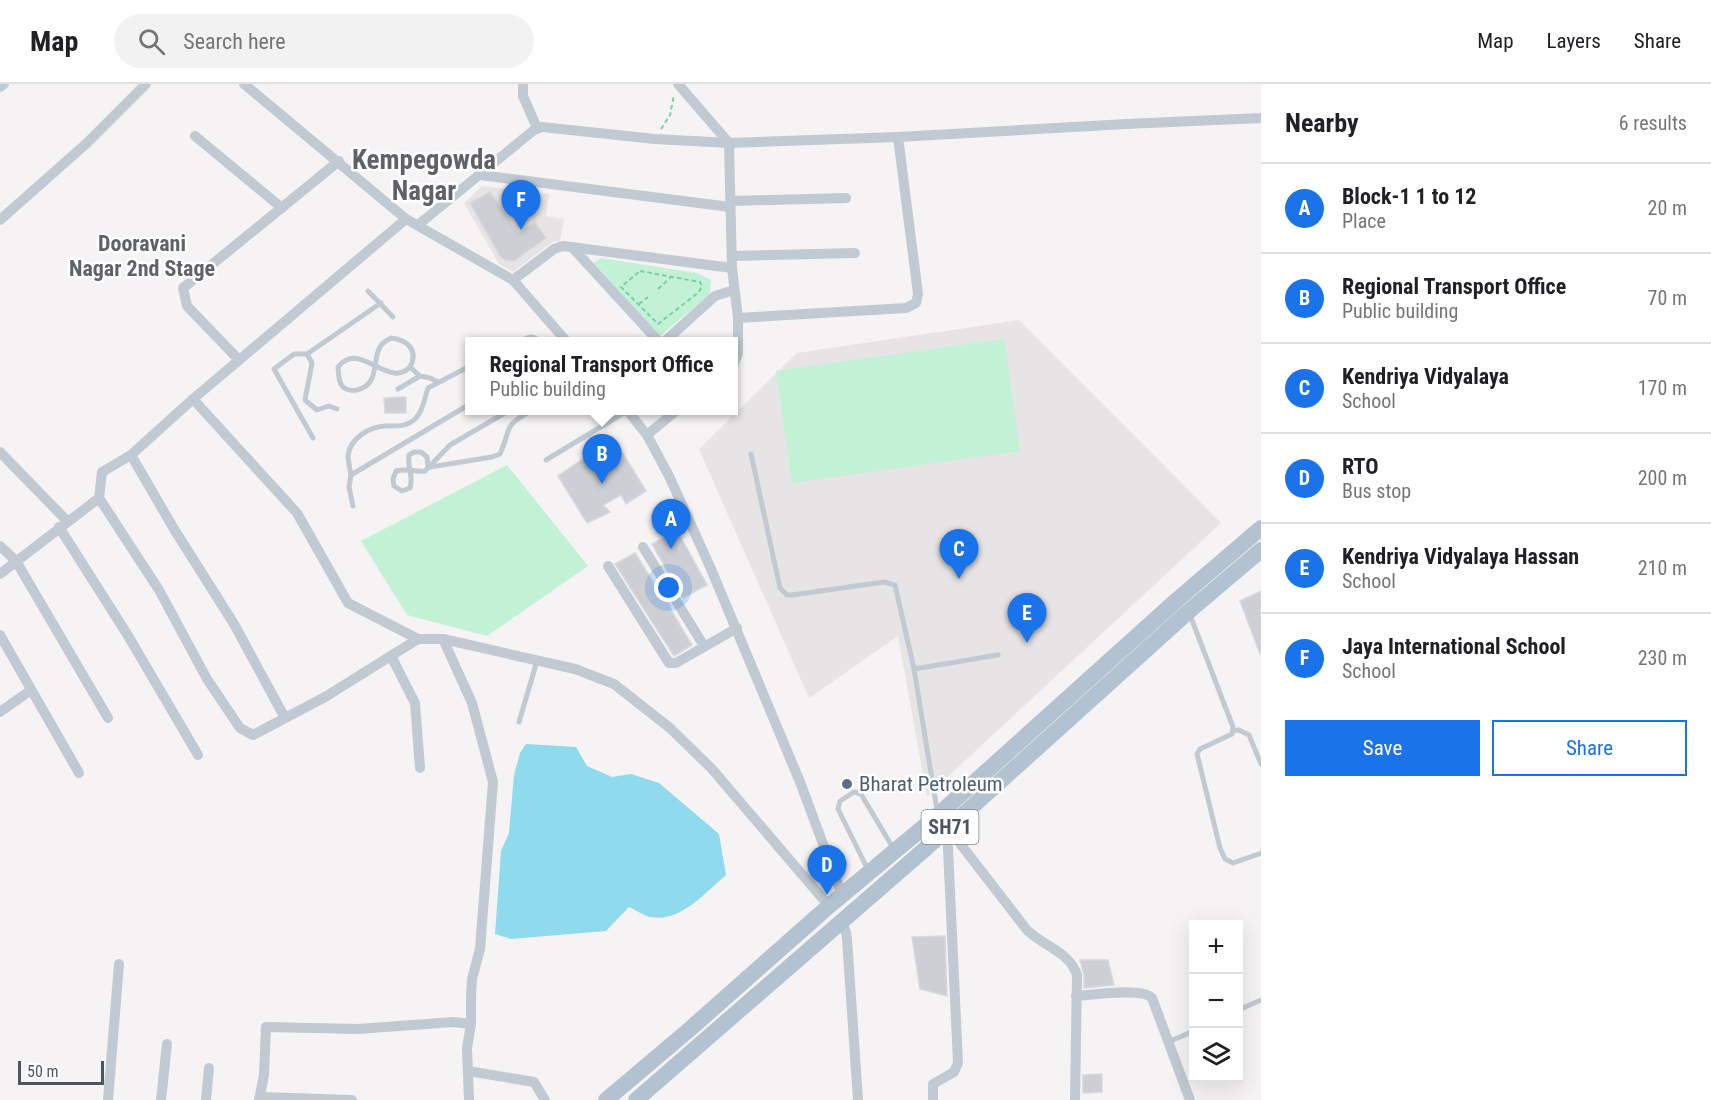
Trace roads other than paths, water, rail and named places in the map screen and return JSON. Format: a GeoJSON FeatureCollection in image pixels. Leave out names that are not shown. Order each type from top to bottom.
{"type":"FeatureCollection","features":[{"type":"Feature","properties":{"kind":"main road","name":"SH71"},"geometry":{"type":"LineString","coordinates":[[636,1100],[841,922],[943,822],[1183,606],[1261,528]]}},
{"type":"Feature","properties":{"kind":"main road","name":"SH71"},"geometry":{"type":"LineString","coordinates":[[1183,606],[1261,550]]}},
{"type":"Feature","properties":{"kind":"main road","name":"SH71"},"geometry":{"type":"LineString","coordinates":[[606,1100],[894,850],[943,822]]}},
{"type":"Feature","properties":{"kind":"main road"},"geometry":{"type":"LineString","coordinates":[[835,900],[841,922]]}},
{"type":"Feature","properties":{"kind":"street"},"geometry":{"type":"LineString","coordinates":[[0,87],[4,84]]}},
{"type":"Feature","properties":{"kind":"street"},"geometry":{"type":"LineString","coordinates":[[0,219],[87,143],[146,84]]}},
{"type":"Feature","properties":{"kind":"street"},"geometry":{"type":"LineString","coordinates":[[244,84],[406,219],[513,280],[563,337]]}},
{"type":"Feature","properties":{"kind":"street"},"geometry":{"type":"LineString","coordinates":[[523,84],[523,96],[537,128]]}},
{"type":"Feature","properties":{"kind":"street"},"geometry":{"type":"LineString","coordinates":[[676,88],[729,143],[732,262],[738,318],[738,354]]}},
{"type":"Feature","properties":{"kind":"street"},"geometry":{"type":"LineString","coordinates":[[418,225],[537,128],[729,143],[898,137],[1261,118]]}},
{"type":"Feature","properties":{"kind":"street"},"geometry":{"type":"LineString","coordinates":[[195,136],[282,208]]}},
{"type":"Feature","properties":{"kind":"street"},"geometry":{"type":"LineString","coordinates":[[738,318],[906,308],[916,303],[918,294],[898,137]]}},
{"type":"Feature","properties":{"kind":"street"},"geometry":{"type":"LineString","coordinates":[[239,360],[187,306],[183,288],[339,162]]}},
{"type":"Feature","properties":{"kind":"street"},"geometry":{"type":"LineString","coordinates":[[480,175],[730,204],[846,198]]}},
{"type":"Feature","properties":{"kind":"street"},"geometry":{"type":"LineString","coordinates":[[406,219],[193,399],[131,455],[102,472],[99,498],[159,590],[207,679],[240,728],[253,735],[325,697],[418,639]]}},
{"type":"Feature","properties":{"kind":"street"},"geometry":{"type":"LineString","coordinates":[[513,280],[554,249],[572,247],[732,262],[855,254]]}},
{"type":"Feature","properties":{"kind":"street"},"geometry":{"type":"LineString","coordinates":[[572,247],[654,337]]}},
{"type":"Feature","properties":{"kind":"street"},"geometry":{"type":"LineString","coordinates":[[670,337],[715,296],[734,290]]}},
{"type":"Feature","properties":{"kind":"street"},"geometry":{"type":"LineString","coordinates":[[193,399],[297,513],[348,603],[418,639],[443,639],[575,669],[614,684],[670,728],[712,769],[835,900]]}},
{"type":"Feature","properties":{"kind":"street"},"geometry":{"type":"LineString","coordinates":[[630,415],[647,435],[669,476],[737,628],[800,782],[835,900]]}},
{"type":"Feature","properties":{"kind":"street"},"geometry":{"type":"LineString","coordinates":[[647,435],[672,415]]}},
{"type":"Feature","properties":{"kind":"street"},"geometry":{"type":"LineString","coordinates":[[0,452],[63,524],[198,755]]}},
{"type":"Feature","properties":{"kind":"street"},"geometry":{"type":"LineString","coordinates":[[131,455],[234,624],[285,718]]}},
{"type":"Feature","properties":{"kind":"street"},"geometry":{"type":"LineString","coordinates":[[0,574],[99,498]]}},
{"type":"Feature","properties":{"kind":"street"},"geometry":{"type":"LineString","coordinates":[[0,546],[16,561],[108,718]]}},
{"type":"Feature","properties":{"kind":"street"},"geometry":{"type":"LineString","coordinates":[[643,547],[704,646]]}},
{"type":"Feature","properties":{"kind":"street"},"geometry":{"type":"LineString","coordinates":[[608,566],[667,662],[676,663],[737,628]]}},
{"type":"Feature","properties":{"kind":"street"},"geometry":{"type":"LineString","coordinates":[[0,635],[79,773]]}},
{"type":"Feature","properties":{"kind":"street"},"geometry":{"type":"LineString","coordinates":[[443,639],[472,703],[493,782],[480,949],[471,987],[471,1024],[467,1047],[469,1100]]}},
{"type":"Feature","properties":{"kind":"street"},"geometry":{"type":"LineString","coordinates":[[391,656],[415,703],[420,768]]}},
{"type":"Feature","properties":{"kind":"street"},"geometry":{"type":"LineString","coordinates":[[0,712],[31,690]]}},
{"type":"Feature","properties":{"kind":"street"},"geometry":{"type":"LineString","coordinates":[[943,822],[1028,930],[1069,959],[1077,975],[1075,1100]]}},
{"type":"Feature","properties":{"kind":"street"},"geometry":{"type":"LineString","coordinates":[[933,1100],[933,1084],[954,1072],[958,1063],[943,822]]}},
{"type":"Feature","properties":{"kind":"street"},"geometry":{"type":"LineString","coordinates":[[841,922],[847,939],[858,1100]]}},
{"type":"Feature","properties":{"kind":"street"},"geometry":{"type":"LineString","coordinates":[[108,1100],[119,963]]}},
{"type":"Feature","properties":{"kind":"street"},"geometry":{"type":"LineString","coordinates":[[1076,996],[1137,992],[1148,994],[1152,998],[1190,1100]]}},
{"type":"Feature","properties":{"kind":"street"},"geometry":{"type":"LineString","coordinates":[[351,1100],[259,1098],[264,1075],[266,1027],[358,1029],[453,1022],[471,1024]]}},
{"type":"Feature","properties":{"kind":"street"},"geometry":{"type":"LineString","coordinates":[[160,1100],[167,1044]]}},
{"type":"Feature","properties":{"kind":"street"},"geometry":{"type":"LineString","coordinates":[[206,1100],[209,1068]]}},
{"type":"Feature","properties":{"kind":"street"},"geometry":{"type":"LineString","coordinates":[[468,1071],[534,1082],[545,1100]]}},
{"type":"Feature","properties":{"kind":"lane"},"geometry":{"type":"LineString","coordinates":[[368,291],[393,317]]}},
{"type":"Feature","properties":{"kind":"lane"},"geometry":{"type":"LineString","coordinates":[[313,438],[274,369],[294,354],[307,354],[381,303]]}},
{"type":"Feature","properties":{"kind":"lane"},"geometry":{"type":"LineString","coordinates":[[375,365],[372,381],[366,387],[357,391],[347,390],[341,385],[338,367],[344,360],[358,358],[375,365],[391,372],[400,373],[410,367],[414,355],[412,348],[401,339],[391,338],[380,347],[375,365]]}},
{"type":"Feature","properties":{"kind":"lane"},"geometry":{"type":"LineString","coordinates":[[307,354],[312,363],[305,400],[317,410],[329,406],[337,409]]}},
{"type":"Feature","properties":{"kind":"lane"},"geometry":{"type":"LineString","coordinates":[[410,367],[420,376],[438,382]]}},
{"type":"Feature","properties":{"kind":"lane"},"geometry":{"type":"LineString","coordinates":[[353,506],[349,487],[351,475],[348,456],[354,440],[369,429],[383,426],[402,427],[415,420],[423,407],[428,388],[465,368]]}},
{"type":"Feature","properties":{"kind":"lane"},"geometry":{"type":"LineString","coordinates":[[398,389],[420,376]]}},
{"type":"Feature","properties":{"kind":"lane"},"geometry":{"type":"LineString","coordinates":[[351,475],[465,407]]}},
{"type":"Feature","properties":{"kind":"lane"},"geometry":{"type":"LineString","coordinates":[[428,467],[427,457],[421,452],[409,455],[410,471],[425,471],[450,445],[503,415]]}},
{"type":"Feature","properties":{"kind":"lane"},"geometry":{"type":"LineString","coordinates":[[428,467],[492,458],[500,454],[508,428],[514,420],[524,415]]}},
{"type":"Feature","properties":{"kind":"lane"},"geometry":{"type":"LineString","coordinates":[[608,415],[612,419]]}},
{"type":"Feature","properties":{"kind":"lane"},"geometry":{"type":"LineString","coordinates":[[546,460],[620,415]]}},
{"type":"Feature","properties":{"kind":"lane"},"geometry":{"type":"LineString","coordinates":[[751,454],[780,588],[783,592],[792,595],[884,582],[892,583],[897,589],[943,822]]}},
{"type":"Feature","properties":{"kind":"lane"},"geometry":{"type":"LineString","coordinates":[[1183,606],[1233,731]]}},
{"type":"Feature","properties":{"kind":"lane"},"geometry":{"type":"LineString","coordinates":[[914,669],[998,655]]}},
{"type":"Feature","properties":{"kind":"lane"},"geometry":{"type":"LineString","coordinates":[[519,722],[537,661]]}},
{"type":"Feature","properties":{"kind":"lane"},"geometry":{"type":"LineString","coordinates":[[1261,764],[1248,735],[1239,730],[1200,749],[1197,760],[1220,848],[1225,859],[1233,863],[1261,853]]}},
{"type":"Feature","properties":{"kind":"lane"},"geometry":{"type":"LineString","coordinates":[[869,872],[838,809],[840,801],[845,796],[854,792],[861,794],[894,850]]}},
{"type":"Feature","properties":{"kind":"lane"},"geometry":{"type":"LineString","coordinates":[[1243,1008],[1261,1000]]}},
{"type":"Feature","properties":{"kind":"lane"},"geometry":{"type":"LineString","coordinates":[[1168,1042],[1189,1033]]}},
{"type":"Feature","properties":{"kind":"water"},"geometry":{"type":"Polygon","coordinates":[[[526,744],[576,747],[587,766],[612,777],[631,774],[659,783],[719,834],[726,875],[692,905],[662,918],[651,917],[629,907],[606,931],[511,939],[495,934],[501,851],[509,833],[514,775],[520,753],[526,744]]]}},
{"type":"Feature","properties":{"kind":"place","name":"Jaya International School"},"geometry":{"type":"Point","coordinates":[521,230]}},
{"type":"Feature","properties":{"kind":"place","name":"Regional Transport Office"},"geometry":{"type":"Point","coordinates":[602,484]}},
{"type":"Feature","properties":{"kind":"place","name":"Block-1 1 to 12"},"geometry":{"type":"Point","coordinates":[671,549]}},
{"type":"Feature","properties":{"kind":"place","name":"Kendriya Vidyalaya"},"geometry":{"type":"Point","coordinates":[959,579]}},
{"type":"Feature","properties":{"kind":"place","name":"Kendriya Vidyalaya Hassan"},"geometry":{"type":"Point","coordinates":[1027,643]}},
{"type":"Feature","properties":{"kind":"place","name":"Bharat Petroleum"},"geometry":{"type":"Point","coordinates":[847,784]}},
{"type":"Feature","properties":{"kind":"place","name":"RTO"},"geometry":{"type":"Point","coordinates":[827,895]}},
{"type":"Feature","properties":{"kind":"district","name":"Kempegowda Nagar"},"geometry":{"type":"Point","coordinates":[424,176]}},
{"type":"Feature","properties":{"kind":"district","name":"Dooravani Nagar 2nd Stage"},"geometry":{"type":"Point","coordinates":[142,256]}}]}
